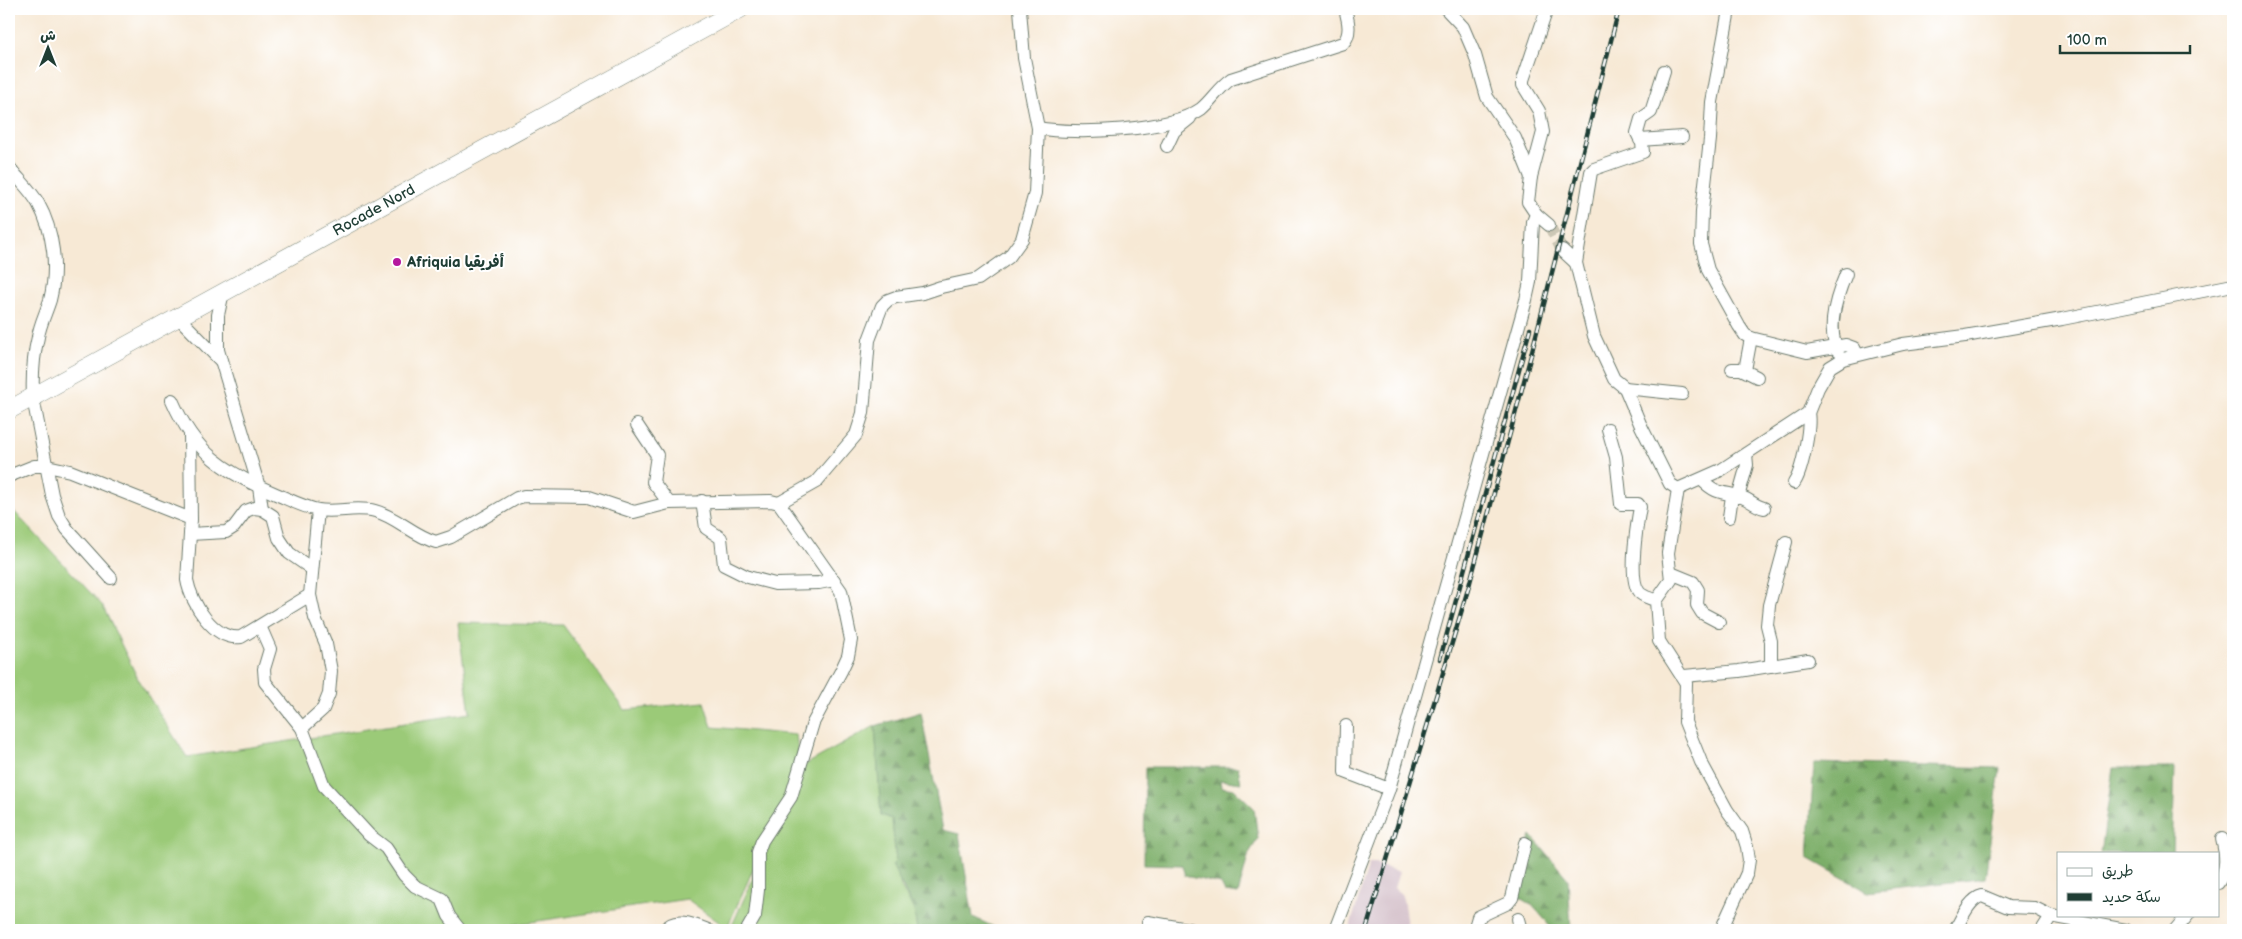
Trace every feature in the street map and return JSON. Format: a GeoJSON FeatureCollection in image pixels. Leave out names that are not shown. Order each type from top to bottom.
{"type":"FeatureCollection","features":[{"type":"Feature","properties":{"kind":"highway","name":"Rocade Nord"},"geometry":{"type":"LineString","coordinates":[[9,410],[740,9]]}},
{"type":"Feature","properties":{"kind":"street"},"geometry":{"type":"LineString","coordinates":[[779,503],[816,482],[856,435],[863,413],[869,340],[882,306],[888,300],[896,297],[923,293],[941,286],[978,279],[1009,257],[1022,239],[1035,193],[1038,128],[1024,58],[1020,9]]}},
{"type":"Feature","properties":{"kind":"street"},"geometry":{"type":"LineString","coordinates":[[1167,146],[1174,131],[1231,80],[1343,43],[1348,33],[1349,24],[1345,9]]}},
{"type":"Feature","properties":{"kind":"street"},"geometry":{"type":"LineString","coordinates":[[1446,9],[1463,27],[1475,56],[1487,97],[1515,138],[1531,178]]}},
{"type":"Feature","properties":{"kind":"street"},"geometry":{"type":"LineString","coordinates":[[1547,9],[1523,80],[1523,85],[1539,111],[1543,120],[1544,132],[1531,178],[1528,202],[1536,214],[1549,225]]}},
{"type":"Feature","properties":{"kind":"street"},"geometry":{"type":"LineString","coordinates":[[1728,10],[1712,102],[1702,211],[1702,244],[1708,270],[1745,335],[1807,352],[1835,346],[1850,346],[1857,354]]}},
{"type":"Feature","properties":{"kind":"street"},"geometry":{"type":"LineString","coordinates":[[1664,71],[1651,112],[1641,119],[1637,133],[1643,152],[1638,156],[1594,169],[1591,172],[1576,263],[1594,336],[1614,379],[1625,388],[1641,426],[1670,484],[1678,490]]}},
{"type":"Feature","properties":{"kind":"street"},"geometry":{"type":"LineString","coordinates":[[1038,128],[1053,131],[1089,132],[1148,125],[1183,118],[1194,112]]}},
{"type":"Feature","properties":{"kind":"street"},"geometry":{"type":"LineString","coordinates":[[1640,140],[1682,137]]}},
{"type":"Feature","properties":{"kind":"street"},"geometry":{"type":"LineString","coordinates":[[9,167],[30,192],[42,212],[50,235],[54,258],[52,291],[39,330],[34,353],[33,398],[52,495],[62,524],[111,578]]}},
{"type":"Feature","properties":{"kind":"street"},"geometry":{"type":"LineString","coordinates":[[1335,930],[1389,789],[1526,300],[1530,282],[1533,222],[1536,214]]}},
{"type":"Feature","properties":{"kind":"street"},"geometry":{"type":"LineString","coordinates":[[1562,250],[1576,263]]}},
{"type":"Feature","properties":{"kind":"street"},"geometry":{"type":"LineString","coordinates":[[1843,359],[1833,340],[1838,294],[1846,274]]}},
{"type":"Feature","properties":{"kind":"street"},"geometry":{"type":"LineString","coordinates":[[1794,483],[1799,476],[1810,428],[1808,413],[1818,388],[1830,367],[1843,359],[1903,344],[1965,336],[2062,319],[2233,285]]}},
{"type":"Feature","properties":{"kind":"street"},"geometry":{"type":"LineString","coordinates":[[223,292],[217,327],[220,361],[259,487],[262,509]]}},
{"type":"Feature","properties":{"kind":"street"},"geometry":{"type":"LineString","coordinates":[[178,317],[220,361]]}},
{"type":"Feature","properties":{"kind":"street"},"geometry":{"type":"LineString","coordinates":[[1732,369],[1751,374],[1751,338]]}},
{"type":"Feature","properties":{"kind":"street"},"geometry":{"type":"LineString","coordinates":[[1625,388],[1682,394]]}},
{"type":"Feature","properties":{"kind":"street"},"geometry":{"type":"LineString","coordinates":[[172,400],[181,420],[198,445],[219,465],[259,487],[318,510],[372,511],[390,517],[436,542],[451,537],[517,498],[524,496],[589,497],[634,512],[668,503],[771,500],[779,503],[841,591],[851,640],[850,648],[841,670],[813,723],[791,797],[762,841],[758,852],[755,916],[747,930]]}},
{"type":"Feature","properties":{"kind":"street"},"geometry":{"type":"LineString","coordinates":[[1678,490],[1702,480],[1746,454],[1808,413]]}},
{"type":"Feature","properties":{"kind":"street"},"geometry":{"type":"LineString","coordinates":[[637,425],[658,454],[653,482],[668,503]]}},
{"type":"Feature","properties":{"kind":"street"},"geometry":{"type":"LineString","coordinates":[[1608,428],[1616,457],[1621,504],[1640,505],[1634,578],[1637,589],[1640,594],[1656,601]]}},
{"type":"Feature","properties":{"kind":"street"},"geometry":{"type":"LineString","coordinates":[[190,434],[191,519],[187,580],[204,619],[234,638],[241,637],[310,595]]}},
{"type":"Feature","properties":{"kind":"street"},"geometry":{"type":"LineString","coordinates":[[1728,517],[1747,465],[1746,454]]}},
{"type":"Feature","properties":{"kind":"street"},"geometry":{"type":"LineString","coordinates":[[9,476],[34,466],[47,466],[70,471],[191,519]]}},
{"type":"Feature","properties":{"kind":"street"},"geometry":{"type":"LineString","coordinates":[[1702,480],[1711,489],[1764,508]]}},
{"type":"Feature","properties":{"kind":"street"},"geometry":{"type":"LineString","coordinates":[[1678,490],[1668,553],[1671,573],[1668,586],[1656,601],[1659,642],[1684,676],[1687,700],[1685,722],[1701,762],[1727,810],[1742,831],[1748,847],[1749,860],[1747,872],[1722,930]]}},
{"type":"Feature","properties":{"kind":"street"},"geometry":{"type":"LineString","coordinates":[[702,501],[706,528],[722,542],[723,562],[728,569],[770,583],[819,583],[834,580]]}},
{"type":"Feature","properties":{"kind":"street"},"geometry":{"type":"LineString","coordinates":[[190,534],[226,532],[234,527],[246,511],[254,508],[262,509],[273,516],[279,538],[285,548],[299,562],[312,569]]}},
{"type":"Feature","properties":{"kind":"street"},"geometry":{"type":"LineString","coordinates":[[302,728],[323,709],[329,694],[331,671],[326,644],[313,613],[310,595],[318,510]]}},
{"type":"Feature","properties":{"kind":"street"},"geometry":{"type":"LineString","coordinates":[[1771,666],[1771,641],[1767,624],[1769,605],[1786,542]]}},
{"type":"Feature","properties":{"kind":"street"},"geometry":{"type":"LineString","coordinates":[[1671,573],[1693,582],[1698,590],[1698,605],[1702,613],[1719,622]]}},
{"type":"Feature","properties":{"kind":"street"},"geometry":{"type":"LineString","coordinates":[[260,626],[270,649],[264,669],[265,682],[302,728],[328,791],[370,835],[386,848],[404,875],[415,886],[442,899],[449,916],[460,930]]}},
{"type":"Feature","properties":{"kind":"street"},"geometry":{"type":"LineString","coordinates":[[1684,676],[1740,671],[1808,660]]}},
{"type":"Feature","properties":{"kind":"street"},"geometry":{"type":"LineString","coordinates":[[1346,726],[1345,772],[1389,789]]}},
{"type":"Feature","properties":{"kind":"street"},"geometry":{"type":"LineString","coordinates":[[2222,839],[2225,851],[2225,879]]}},
{"type":"Feature","properties":{"kind":"street"},"geometry":{"type":"LineString","coordinates":[[1474,930],[1478,917],[1508,903],[1512,898],[1525,843]]}},
{"type":"Feature","properties":{"kind":"street"},"geometry":{"type":"LineString","coordinates":[[1955,930],[1971,904],[1978,897],[1982,896],[2008,907],[2035,908],[2051,916],[2111,929],[2126,930]]}},
{"type":"Feature","properties":{"kind":"street"},"geometry":{"type":"LineString","coordinates":[[2042,930],[2051,916]]}},
{"type":"Feature","properties":{"kind":"street"},"geometry":{"type":"LineString","coordinates":[[2176,930],[2187,916]]}},
{"type":"Feature","properties":{"kind":"street"},"geometry":{"type":"LineString","coordinates":[[664,929],[671,924],[681,922],[708,930]]}},
{"type":"Feature","properties":{"kind":"street"},"geometry":{"type":"LineString","coordinates":[[1148,922],[1193,930]]}},
{"type":"Feature","properties":{"kind":"shaded area"},"geometry":{"type":"Polygon","coordinates":[[[1369,864],[1375,864],[1399,872],[1394,888],[1401,894],[1403,899],[1408,930],[1349,930],[1369,864]]]}},
{"type":"Feature","properties":{"kind":"green space"},"geometry":{"type":"Polygon","coordinates":[[[9,506],[102,605],[140,683],[187,757],[470,713],[458,623],[563,625],[625,710],[704,702],[712,727],[796,735],[800,764],[727,928],[687,899],[497,927],[494,930],[9,930],[9,506]]]}},
{"type":"Feature","properties":{"kind":"green space"},"geometry":{"type":"Polygon","coordinates":[[[921,712],[943,830],[959,834],[973,917],[1000,930],[917,930],[914,910],[892,865],[896,862],[892,819],[881,815],[875,726],[921,712]]]}},
{"type":"Feature","properties":{"kind":"green space"},"geometry":{"type":"Polygon","coordinates":[[[875,726],[881,815],[892,819],[896,862],[901,887],[914,910],[917,930],[730,930],[803,766],[875,726]]]}},
{"type":"Feature","properties":{"kind":"green space"},"geometry":{"type":"Polygon","coordinates":[[[1814,763],[2000,768],[1985,878],[1868,892],[1808,858],[1814,763]]]}},
{"type":"Feature","properties":{"kind":"green space"},"geometry":{"type":"Polygon","coordinates":[[[1145,767],[1238,767],[1241,783],[1220,780],[1221,787],[1234,789],[1254,808],[1258,839],[1249,853],[1238,894],[1225,892],[1221,884],[1185,876],[1182,865],[1144,864],[1145,767]]]}},
{"type":"Feature","properties":{"kind":"green space"},"geometry":{"type":"Polygon","coordinates":[[[2113,768],[2175,768],[2172,852],[2101,852],[2113,768]]]}},
{"type":"Feature","properties":{"kind":"green space"},"geometry":{"type":"Polygon","coordinates":[[[1531,835],[1568,879],[1571,930],[1554,930],[1531,904],[1519,897],[1531,835]]]}},
{"type":"Feature","properties":{"kind":"tunnel"},"geometry":{"type":"LineString","coordinates":[[1549,225],[1562,250]]}},
{"type":"Feature","properties":{"kind":"railway"},"geometry":{"type":"LineString","coordinates":[[1366,930],[1469,586],[1531,355],[1619,9]]}},
{"type":"Feature","properties":{"kind":"railway"},"geometry":{"type":"LineString","coordinates":[[1440,659],[1530,329]]}},
{"type":"Feature","properties":{"kind":"place","name":"Afriquia أفريقيا"},"geometry":{"type":"Point","coordinates":[397,262]}}]}
